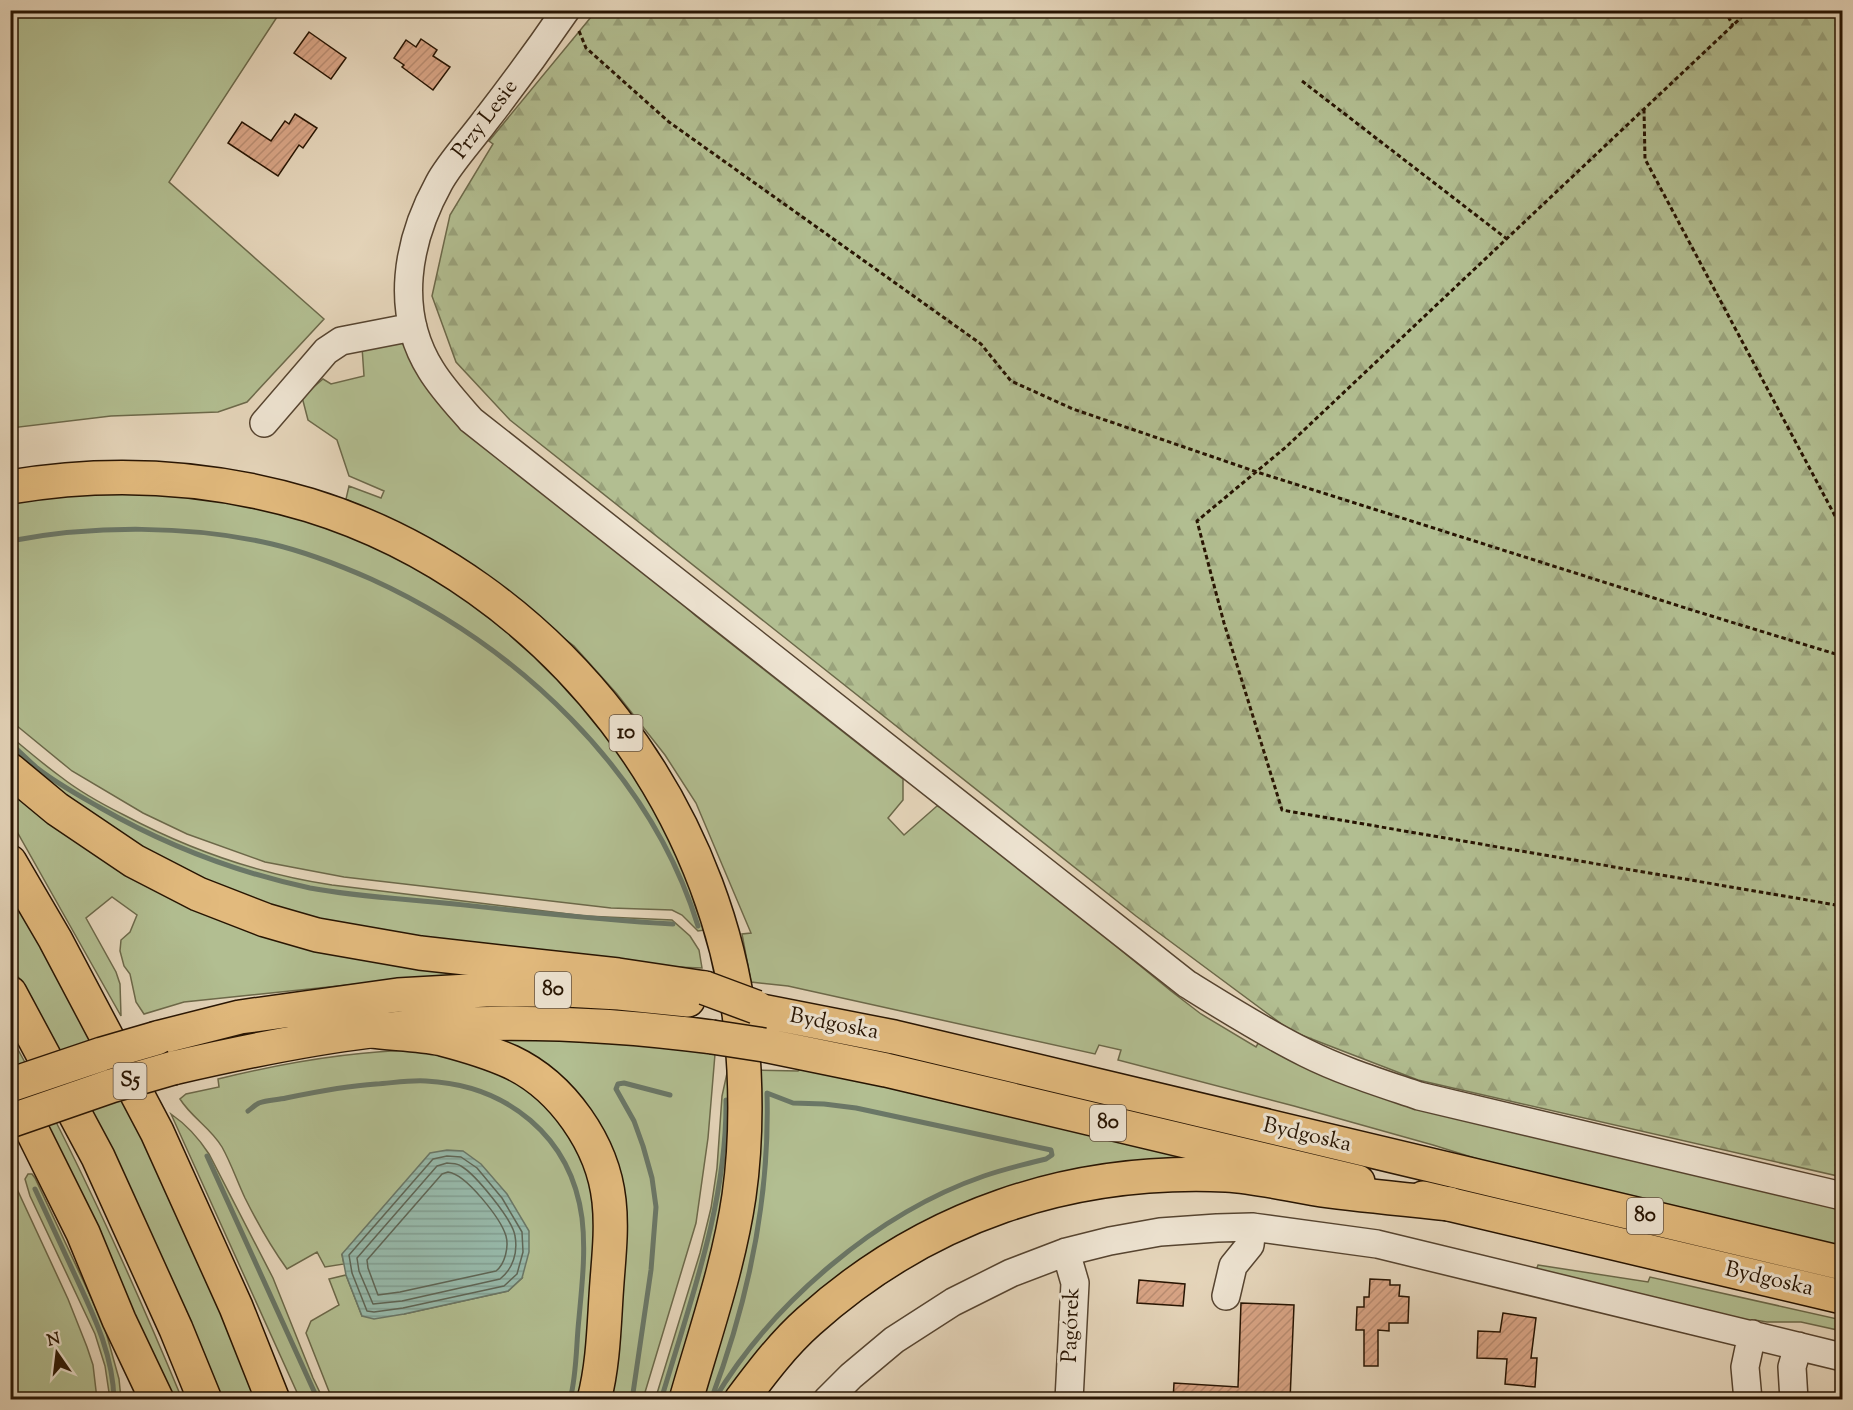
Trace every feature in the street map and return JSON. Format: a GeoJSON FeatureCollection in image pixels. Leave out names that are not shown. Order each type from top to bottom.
{"type":"FeatureCollection","features":[{"type":"Feature","properties":{"kind":"main road","name":"10"},"geometry":{"type":"LineString","coordinates":[[10,487],[50,481],[112,477],[177,479],[245,489],[277,497],[365,526],[411,548],[470,583],[526,626],[592,692],[624,732],[659,784],[689,843],[714,904],[731,966],[744,1067],[745,1134],[739,1198],[726,1258],[686,1400]]}},
{"type":"Feature","properties":{"kind":"main road"},"geometry":{"type":"LineString","coordinates":[[10,770],[57,809],[134,861],[198,894],[265,920],[317,935],[420,954],[607,974],[706,995]]}},
{"type":"Feature","properties":{"kind":"main road","name":"S5"},"geometry":{"type":"LineString","coordinates":[[10,862],[55,939],[157,1132],[236,1307],[273,1400]]}},
{"type":"Feature","properties":{"kind":"main road","name":"80"},"geometry":{"type":"LineString","coordinates":[[10,1086],[102,1054],[240,1017],[398,994],[565,990],[706,995]]}},
{"type":"Feature","properties":{"kind":"main road"},"geometry":{"type":"LineString","coordinates":[[10,993],[98,1157],[176,1329],[205,1400]]}},
{"type":"Feature","properties":{"kind":"main road","name":"Bydgoska"},"geometry":{"type":"LineString","coordinates":[[706,995],[761,1010],[894,1037],[1842,1263]]}},
{"type":"Feature","properties":{"kind":"main road","name":"80"},"geometry":{"type":"LineString","coordinates":[[10,1121],[111,1086],[173,1068],[251,1050],[369,1031],[447,1025],[536,1023],[627,1027],[764,1045],[886,1070],[1450,1204]]}},
{"type":"Feature","properties":{"kind":"main road"},"geometry":{"type":"LineString","coordinates":[[369,1031],[439,1038],[478,1049],[513,1063],[550,1088],[577,1118],[592,1143],[604,1174],[609,1199],[611,1232],[602,1350],[594,1400]]}},
{"type":"Feature","properties":{"kind":"main road"},"geometry":{"type":"LineString","coordinates":[[10,1086],[83,1233],[119,1320],[157,1400]]}},
{"type":"Feature","properties":{"kind":"main road"},"geometry":{"type":"LineString","coordinates":[[741,1400],[769,1362],[809,1321],[884,1263],[928,1237],[983,1212],[1042,1193],[1098,1182],[1161,1175],[1227,1175],[1272,1180],[1329,1191],[1450,1204]]}},
{"type":"Feature","properties":{"kind":"main road","name":"Bydgoska"},"geometry":{"type":"LineString","coordinates":[[1450,1204],[1842,1297]]}},
{"type":"Feature","properties":{"kind":"main road"},"geometry":{"type":"LineString","coordinates":[[236,1307],[292,1400]]}},
{"type":"Feature","properties":{"kind":"main road"},"geometry":{"type":"LineString","coordinates":[[119,1320],[133,1400]]}},
{"type":"Feature","properties":{"kind":"street","name":"Przy Lesie"},"geometry":{"type":"LineString","coordinates":[[572,20],[535,55],[439,182],[416,234],[408,282],[412,327],[430,368],[447,393],[471,420],[1187,984],[1253,1024],[1307,1054],[1359,1076],[1419,1096],[1842,1196]]}},
{"type":"Feature","properties":{"kind":"street"},"geometry":{"type":"LineString","coordinates":[[264,423],[326,351],[341,341],[412,327]]}},
{"type":"Feature","properties":{"kind":"street"},"geometry":{"type":"LineString","coordinates":[[1226,1296],[1233,1266],[1250,1245],[1252,1227]]}},
{"type":"Feature","properties":{"kind":"street"},"geometry":{"type":"LineString","coordinates":[[828,1400],[851,1376],[894,1340],[953,1302],[1011,1273],[1066,1252],[1110,1241],[1160,1232],[1217,1228],[1252,1227],[1377,1244],[1842,1357]]}},
{"type":"Feature","properties":{"kind":"street","name":"Pagórek"},"geometry":{"type":"LineString","coordinates":[[1066,1252],[1076,1283],[1069,1400]]}},
{"type":"Feature","properties":{"kind":"street"},"geometry":{"type":"LineString","coordinates":[[1748,1400],[1745,1367],[1752,1334]]}},
{"type":"Feature","properties":{"kind":"street"},"geometry":{"type":"LineString","coordinates":[[1794,1400],[1792,1367],[1798,1346]]}},
{"type":"Feature","properties":{"kind":"path"},"geometry":{"type":"LineString","coordinates":[[1725,10],[1733,26]]}},
{"type":"Feature","properties":{"kind":"path"},"geometry":{"type":"LineString","coordinates":[[1749,10],[1286,447],[1197,521],[1224,623],[1282,810],[1842,906]]}},
{"type":"Feature","properties":{"kind":"path"},"geometry":{"type":"LineString","coordinates":[[572,20],[586,48],[669,122],[981,344],[1011,381],[1073,409],[1257,472],[1842,656]]}},
{"type":"Feature","properties":{"kind":"path"},"geometry":{"type":"LineString","coordinates":[[1302,81],[1507,239]]}},
{"type":"Feature","properties":{"kind":"path"},"geometry":{"type":"LineString","coordinates":[[1644,109],[1645,159],[1842,529]]}},
{"type":"Feature","properties":{"kind":"green space"},"geometry":{"type":"Polygon","coordinates":[[[10,11],[281,11],[169,182],[324,319],[247,402],[218,412],[111,416],[11,428],[10,11]]]}},
{"type":"Feature","properties":{"kind":"green space"},"geometry":{"type":"Polygon","coordinates":[[[596,11],[1842,11],[1842,1177],[1418,1080],[1291,1031],[1136,916],[510,420],[456,362],[432,296],[450,215],[493,144],[489,141],[596,11]]]}},
{"type":"Feature","properties":{"kind":"green space"},"geometry":{"type":"Polygon","coordinates":[[[401,341],[434,395],[625,553],[696,616],[903,779],[903,800],[888,818],[904,835],[937,806],[951,811],[1171,991],[1201,1014],[1256,1047],[1259,1042],[1842,1208],[1842,1246],[1497,1165],[1294,1106],[1118,1060],[1121,1050],[1099,1045],[1095,1054],[788,986],[751,982],[742,934],[751,933],[696,803],[665,755],[617,694],[574,646],[444,546],[346,499],[349,486],[381,498],[384,491],[349,476],[337,440],[308,420],[302,397],[323,379],[331,384],[364,376],[362,347],[401,341]]]}},
{"type":"Feature","properties":{"kind":"green space"},"geometry":{"type":"Polygon","coordinates":[[[123,492],[231,501],[324,526],[379,549],[425,573],[461,596],[532,652],[586,708],[637,778],[682,864],[705,930],[698,931],[682,915],[672,910],[611,908],[344,877],[265,862],[187,834],[143,813],[72,771],[11,721],[10,500],[123,492]]]}},
{"type":"Feature","properties":{"kind":"green space"},"geometry":{"type":"Polygon","coordinates":[[[10,736],[83,793],[149,828],[225,859],[278,874],[332,885],[585,916],[672,920],[690,936],[699,950],[702,968],[597,964],[344,931],[172,871],[11,757],[10,736]]]}},
{"type":"Feature","properties":{"kind":"green space"},"geometry":{"type":"Polygon","coordinates":[[[10,789],[96,852],[466,971],[466,977],[367,983],[184,1002],[144,1014],[136,1002],[130,974],[124,966],[120,951],[121,940],[130,932],[137,915],[112,897],[86,918],[116,972],[120,984],[121,1016],[11,821],[10,789]]]}},
{"type":"Feature","properties":{"kind":"green space"},"geometry":{"type":"Polygon","coordinates":[[[10,891],[143,1131],[259,1399],[217,1399],[45,1023],[11,965],[10,891]]]}},
{"type":"Feature","properties":{"kind":"green space"},"geometry":{"type":"Polygon","coordinates":[[[10,1035],[101,1215],[182,1399],[162,1399],[11,1074],[10,1035]]]}},
{"type":"Feature","properties":{"kind":"green space"},"geometry":{"type":"Polygon","coordinates":[[[506,1036],[625,1040],[715,1054],[708,1138],[696,1223],[643,1399],[605,1399],[618,1192],[503,1048],[506,1036]]]}},
{"type":"Feature","properties":{"kind":"green space"},"geometry":{"type":"Polygon","coordinates":[[[418,1050],[477,1061],[541,1097],[578,1145],[598,1211],[582,1399],[332,1399],[306,1333],[311,1321],[339,1305],[329,1279],[346,1275],[362,1316],[404,1314],[508,1291],[522,1278],[342,1255],[344,1264],[325,1267],[317,1252],[287,1269],[254,1216],[222,1147],[180,1099],[186,1094],[219,1087],[218,1079],[267,1068],[342,1055],[418,1050]]]}},
{"type":"Feature","properties":{"kind":"green space"},"geometry":{"type":"Polygon","coordinates":[[[729,1064],[730,1128],[722,1213],[672,1399],[655,1400],[700,1253],[711,1208],[717,1168],[722,1096],[729,1064]]]}},
{"type":"Feature","properties":{"kind":"green space"},"geometry":{"type":"Polygon","coordinates":[[[804,1066],[1236,1166],[1037,1182],[735,1383],[723,1399],[702,1400],[756,1070],[798,1071],[804,1066]]]}},
{"type":"Feature","properties":{"kind":"green space"},"geometry":{"type":"Polygon","coordinates":[[[171,1114],[192,1132],[209,1154],[273,1278],[323,1399],[300,1399],[171,1114]]]}},
{"type":"Feature","properties":{"kind":"green space"},"geometry":{"type":"Polygon","coordinates":[[[10,1158],[17,1189],[68,1299],[87,1347],[93,1365],[97,1399],[11,1399],[10,1158]]]}},
{"type":"Feature","properties":{"kind":"green space"},"geometry":{"type":"Polygon","coordinates":[[[28,1174],[32,1174],[35,1178],[104,1325],[119,1379],[121,1399],[110,1399],[105,1366],[95,1334],[30,1196],[25,1179],[28,1174]]]}},
{"type":"Feature","properties":{"kind":"green space"},"geometry":{"type":"Polygon","coordinates":[[[1538,1265],[1648,1282],[1650,1277],[1842,1320],[1842,1331],[1801,1322],[1755,1320],[1752,1326],[1535,1273],[1538,1265]]]}},
{"type":"Feature","properties":{"kind":"water"},"geometry":{"type":"Polygon","coordinates":[[[447,1150],[463,1151],[481,1164],[507,1194],[529,1231],[529,1252],[522,1278],[508,1291],[404,1314],[374,1319],[362,1316],[346,1275],[342,1254],[430,1153],[447,1150]]]}},
{"type":"Feature","properties":{"kind":"building"},"geometry":{"type":"Polygon","coordinates":[[[309,32],[346,58],[331,79],[294,53],[309,32]]]}},
{"type":"Feature","properties":{"kind":"building"},"geometry":{"type":"Polygon","coordinates":[[[421,39],[437,50],[433,56],[450,67],[433,90],[402,67],[404,65],[394,58],[406,40],[416,47],[421,39]]]}},
{"type":"Feature","properties":{"kind":"building"},"geometry":{"type":"Polygon","coordinates":[[[295,114],[317,128],[303,148],[299,145],[278,176],[228,143],[242,122],[271,141],[285,121],[289,124],[295,114]]]}},
{"type":"Feature","properties":{"kind":"building"},"geometry":{"type":"Polygon","coordinates":[[[1370,1279],[1390,1280],[1390,1285],[1400,1285],[1399,1296],[1409,1297],[1408,1323],[1389,1323],[1389,1331],[1378,1330],[1378,1366],[1364,1366],[1364,1330],[1356,1330],[1357,1307],[1364,1307],[1364,1297],[1369,1297],[1370,1279]]]}},
{"type":"Feature","properties":{"kind":"building"},"geometry":{"type":"Polygon","coordinates":[[[1139,1280],[1185,1284],[1183,1306],[1137,1303],[1139,1280]]]}},
{"type":"Feature","properties":{"kind":"building"},"geometry":{"type":"Polygon","coordinates":[[[1241,1303],[1294,1305],[1290,1400],[1173,1400],[1174,1383],[1238,1387],[1241,1303]]]}},
{"type":"Feature","properties":{"kind":"building"},"geometry":{"type":"Polygon","coordinates":[[[1503,1313],[1536,1318],[1531,1358],[1537,1358],[1535,1387],[1505,1384],[1507,1359],[1477,1358],[1478,1331],[1500,1332],[1503,1313]]]}},
{"type":"Feature","properties":{"kind":"waterway"},"geometry":{"type":"LineString","coordinates":[[10,541],[75,532],[142,529],[209,533],[241,538],[285,547],[322,559],[371,579],[425,606],[477,639],[526,677],[571,719],[612,765],[647,815],[676,869],[698,926]]}},
{"type":"Feature","properties":{"kind":"waterway"},"geometry":{"type":"LineString","coordinates":[[10,743],[52,779],[124,821],[201,856],[255,874],[310,888],[364,896],[673,924]]}},
{"type":"Feature","properties":{"kind":"waterway"},"geometry":{"type":"LineString","coordinates":[[248,1111],[262,1102],[331,1090],[426,1081],[456,1085],[483,1093],[508,1104],[530,1120],[549,1140],[564,1163],[575,1189],[582,1218],[584,1243],[582,1281],[575,1369],[570,1400]]}},
{"type":"Feature","properties":{"kind":"waterway"},"geometry":{"type":"LineString","coordinates":[[632,1400],[651,1270],[656,1207],[652,1178],[643,1146],[634,1121],[616,1089],[618,1084],[624,1083],[670,1095]]}},
{"type":"Feature","properties":{"kind":"waterway"},"geometry":{"type":"LineString","coordinates":[[711,1400],[736,1325],[754,1249],[765,1171],[767,1093],[793,1103],[856,1108],[1051,1150],[1052,1155],[1046,1159],[992,1173],[944,1192],[905,1213],[867,1238],[797,1296],[738,1364],[714,1400]]}},
{"type":"Feature","properties":{"kind":"waterway"},"geometry":{"type":"LineString","coordinates":[[661,1400],[695,1289],[714,1214],[725,1138],[726,1100]]}},
{"type":"Feature","properties":{"kind":"waterway"},"geometry":{"type":"LineString","coordinates":[[207,1156],[318,1400]]}},
{"type":"Feature","properties":{"kind":"waterway"},"geometry":{"type":"LineString","coordinates":[[35,1189],[101,1334],[110,1366],[114,1400]]}}]}
